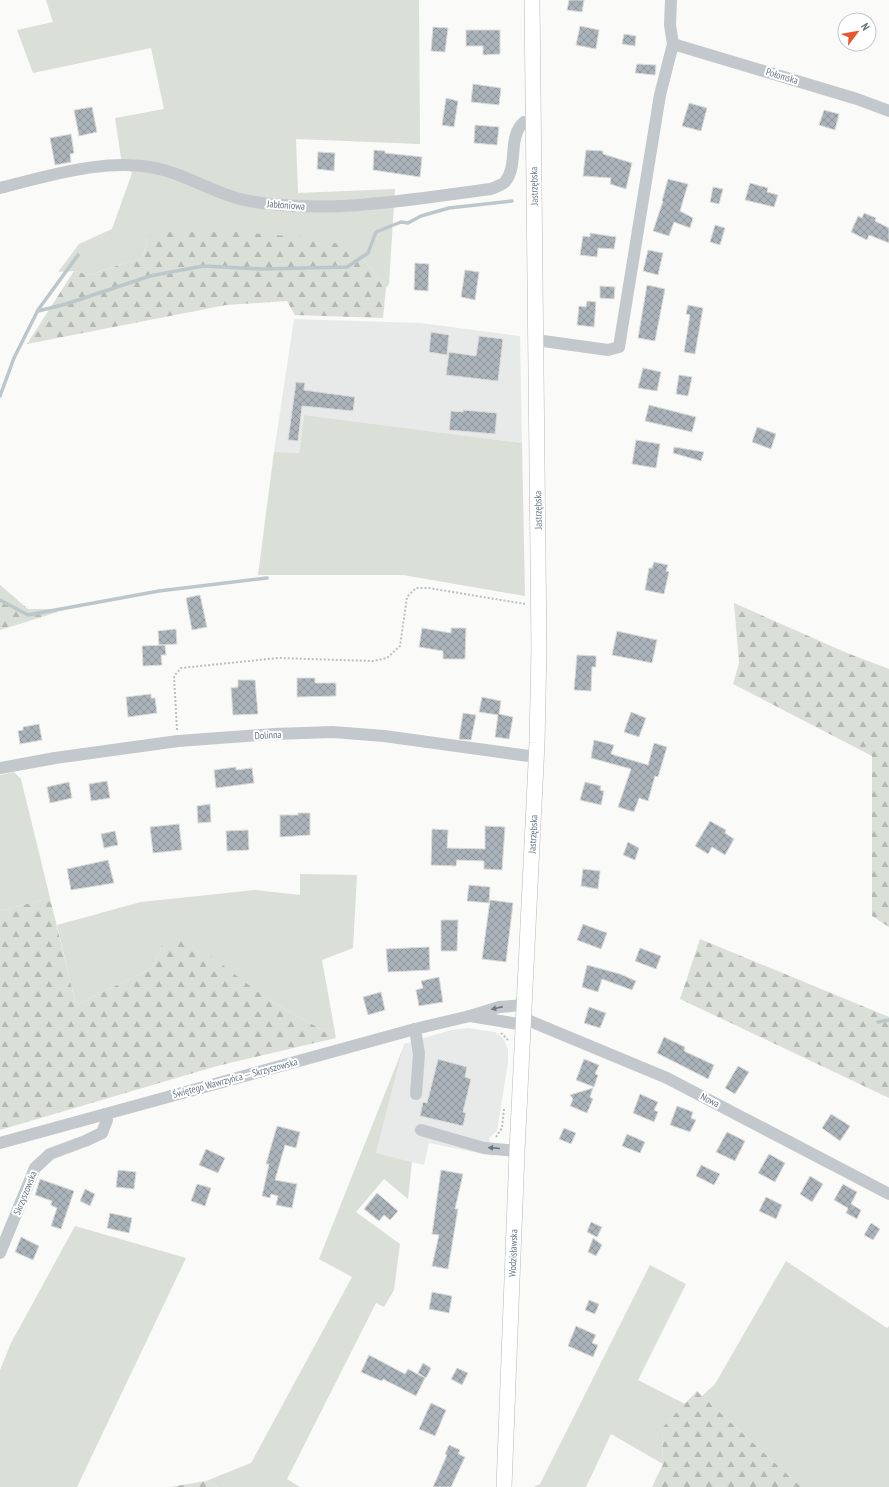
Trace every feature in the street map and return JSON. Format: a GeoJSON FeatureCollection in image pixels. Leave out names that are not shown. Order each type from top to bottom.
{"type":"FeatureCollection","features":[{"type":"Feature","properties":{"kind":"main road","name":"Jastrzębska"},"geometry":{"type":"LineString","coordinates":[[524,1016],[536,758],[539,606],[532,0]]}},
{"type":"Feature","properties":{"kind":"main road","name":"Wodzisławska"},"geometry":{"type":"LineString","coordinates":[[504,1487],[517,1151],[524,1016]]}},
{"type":"Feature","properties":{"kind":"street"},"geometry":{"type":"LineString","coordinates":[[536,340],[608,350],[618,347],[660,95],[673,44],[670,25],[671,0]]}},
{"type":"Feature","properties":{"kind":"street","name":"Połomska"},"geometry":{"type":"LineString","coordinates":[[673,44],[857,98],[889,111]]}},
{"type":"Feature","properties":{"kind":"street","name":"Jabłoniowa"},"geometry":{"type":"LineString","coordinates":[[0,188],[94,167],[142,165],[168,171],[231,197],[254,202],[295,206],[356,206],[405,200],[491,189],[504,182],[512,168],[515,140],[520,126],[524,122],[533,122]]}},
{"type":"Feature","properties":{"kind":"street","name":"Dolinna"},"geometry":{"type":"LineString","coordinates":[[0,768],[55,758],[178,741],[274,734],[333,732],[384,736],[536,758]]}},
{"type":"Feature","properties":{"kind":"street","name":"Świętego Wawrzyńca — Skrzyszowska"},"geometry":{"type":"LineString","coordinates":[[0,1143],[499,1007],[524,1016]]}},
{"type":"Feature","properties":{"kind":"street"},"geometry":{"type":"LineString","coordinates":[[470,1016],[524,1016]]}},
{"type":"Feature","properties":{"kind":"street","name":"Nowa"},"geometry":{"type":"LineString","coordinates":[[524,1016],[667,1078],[889,1194]]}},
{"type":"Feature","properties":{"kind":"street"},"geometry":{"type":"LineString","coordinates":[[415,1029],[419,1054],[416,1094]]}},
{"type":"Feature","properties":{"kind":"street","name":"Skrzyszowska"},"geometry":{"type":"LineString","coordinates":[[0,1253],[35,1168],[50,1154],[102,1133],[107,1120],[105,1114]]}},
{"type":"Feature","properties":{"kind":"street"},"geometry":{"type":"LineString","coordinates":[[421,1130],[484,1148],[517,1151]]}},
{"type":"Feature","properties":{"kind":"path"},"geometry":{"type":"LineString","coordinates":[[178,741],[174,676],[181,668],[278,658],[373,661],[387,658],[400,646],[407,597],[416,588],[429,588],[539,606]]}},
{"type":"Feature","properties":{"kind":"shaded area"},"geometry":{"type":"Polygon","coordinates":[[[294,319],[420,323],[520,336],[522,443],[304,415],[299,453],[274,452],[294,319]]]}},
{"type":"Feature","properties":{"kind":"shaded area"},"geometry":{"type":"Polygon","coordinates":[[[468,1028],[495,1032],[503,1038],[508,1049],[508,1062],[497,1131],[489,1138],[493,1156],[429,1143],[424,1165],[376,1153],[404,1044],[451,1030],[468,1028]]]}},
{"type":"Feature","properties":{"kind":"green space"},"geometry":{"type":"Polygon","coordinates":[[[46,0],[419,0],[420,144],[296,139],[298,193],[395,189],[389,284],[386,288],[363,259],[147,238],[143,257],[89,275],[74,271],[58,272],[79,244],[112,229],[132,173],[121,158],[115,118],[164,109],[151,48],[33,73],[17,30],[53,22],[46,0]]]}},
{"type":"Feature","properties":{"kind":"green space"},"geometry":{"type":"Polygon","coordinates":[[[164,232],[236,232],[328,239],[363,259],[386,288],[383,318],[295,315],[287,301],[226,305],[27,344],[74,271],[89,275],[143,257],[147,238],[164,232]]]}},
{"type":"Feature","properties":{"kind":"green space"},"geometry":{"type":"Polygon","coordinates":[[[304,415],[522,443],[525,596],[403,575],[258,575],[274,452],[299,453],[304,415]]]}},
{"type":"Feature","properties":{"kind":"green space"},"geometry":{"type":"Polygon","coordinates":[[[0,585],[28,609],[53,609],[58,612],[0,630],[0,585]]]}},
{"type":"Feature","properties":{"kind":"green space"},"geometry":{"type":"Polygon","coordinates":[[[734,603],[847,653],[889,669],[889,927],[872,916],[872,756],[733,684],[739,663],[734,603]]]}},
{"type":"Feature","properties":{"kind":"green space"},"geometry":{"type":"Polygon","coordinates":[[[14,772],[21,779],[50,898],[0,911],[0,775],[14,772]]]}},
{"type":"Feature","properties":{"kind":"green space"},"geometry":{"type":"Polygon","coordinates":[[[300,874],[357,875],[353,948],[322,960],[336,1038],[266,998],[162,945],[152,968],[76,1005],[57,925],[141,902],[255,890],[300,895],[300,874]]]}},
{"type":"Feature","properties":{"kind":"green space"},"geometry":{"type":"Polygon","coordinates":[[[50,898],[76,1005],[152,968],[162,945],[186,937],[266,998],[336,1038],[217,1066],[0,1130],[0,911],[50,898]]]}},
{"type":"Feature","properties":{"kind":"green space"},"geometry":{"type":"Polygon","coordinates":[[[700,939],[889,1017],[889,1098],[680,999],[700,939]]]}},
{"type":"Feature","properties":{"kind":"green space"},"geometry":{"type":"Polygon","coordinates":[[[403,1048],[376,1153],[412,1162],[408,1199],[384,1179],[356,1212],[400,1244],[394,1290],[384,1307],[376,1303],[287,1479],[300,1487],[218,1487],[206,1481],[251,1463],[352,1277],[319,1259],[403,1048]]]}},
{"type":"Feature","properties":{"kind":"green space"},"geometry":{"type":"Polygon","coordinates":[[[75,1226],[186,1258],[77,1487],[0,1487],[0,1370],[11,1343],[75,1226]]]}},
{"type":"Feature","properties":{"kind":"green space"},"geometry":{"type":"Polygon","coordinates":[[[786,1261],[887,1328],[889,1326],[889,1487],[801,1487],[702,1396],[715,1384],[786,1261]]]}},
{"type":"Feature","properties":{"kind":"green space"},"geometry":{"type":"Polygon","coordinates":[[[650,1265],[686,1284],[638,1380],[685,1404],[662,1428],[663,1464],[611,1434],[586,1487],[533,1487],[540,1484],[650,1265]]]}},
{"type":"Feature","properties":{"kind":"green space"},"geometry":{"type":"Polygon","coordinates":[[[697,1391],[801,1487],[652,1487],[663,1464],[662,1428],[697,1391]]]}},
{"type":"Feature","properties":{"kind":"green space"},"geometry":{"type":"Polygon","coordinates":[[[206,1481],[218,1487],[170,1487],[206,1481]]]}},
{"type":"Feature","properties":{"kind":"building"},"geometry":{"type":"Polygon","coordinates":[[[569,0],[584,0],[582,12],[567,10],[569,0]]]}},
{"type":"Feature","properties":{"kind":"building"},"geometry":{"type":"Polygon","coordinates":[[[580,26],[599,30],[596,49],[576,45],[580,26]]]}},
{"type":"Feature","properties":{"kind":"building"},"geometry":{"type":"Polygon","coordinates":[[[433,27],[448,28],[445,52],[431,51],[433,27]]]}},
{"type":"Feature","properties":{"kind":"building"},"geometry":{"type":"Polygon","coordinates":[[[466,30],[500,30],[500,54],[483,55],[483,46],[466,46],[466,30]]]}},
{"type":"Feature","properties":{"kind":"building"},"geometry":{"type":"Polygon","coordinates":[[[624,34],[636,36],[635,46],[622,44],[624,34]]]}},
{"type":"Feature","properties":{"kind":"building"},"geometry":{"type":"Polygon","coordinates":[[[637,64],[656,65],[655,75],[635,73],[637,64]]]}},
{"type":"Feature","properties":{"kind":"building"},"geometry":{"type":"Polygon","coordinates":[[[473,84],[501,88],[499,105],[471,102],[473,84]]]}},
{"type":"Feature","properties":{"kind":"building"},"geometry":{"type":"Polygon","coordinates":[[[446,98],[458,101],[454,127],[442,125],[446,98]]]}},
{"type":"Feature","properties":{"kind":"building"},"geometry":{"type":"Polygon","coordinates":[[[689,103],[707,108],[701,131],[682,126],[689,103]]]}},
{"type":"Feature","properties":{"kind":"building"},"geometry":{"type":"Polygon","coordinates":[[[92,107],[97,132],[79,136],[74,110],[92,107]]]}},
{"type":"Feature","properties":{"kind":"building"},"geometry":{"type":"Polygon","coordinates":[[[824,110],[839,114],[835,130],[819,125],[824,110]]]}},
{"type":"Feature","properties":{"kind":"building"},"geometry":{"type":"Polygon","coordinates":[[[475,125],[499,127],[497,145],[474,143],[475,125]]]}},
{"type":"Feature","properties":{"kind":"building"},"geometry":{"type":"Polygon","coordinates":[[[71,134],[74,153],[70,154],[71,162],[55,165],[50,138],[71,134]]]}},
{"type":"Feature","properties":{"kind":"building"},"geometry":{"type":"Polygon","coordinates":[[[374,150],[385,151],[385,153],[422,157],[420,177],[373,170],[374,150]]]}},
{"type":"Feature","properties":{"kind":"building"},"geometry":{"type":"Polygon","coordinates":[[[586,150],[603,151],[603,154],[632,163],[626,189],[610,184],[611,178],[583,176],[586,150]]]}},
{"type":"Feature","properties":{"kind":"building"},"geometry":{"type":"Polygon","coordinates":[[[318,152],[335,153],[334,171],[317,169],[318,152]]]}},
{"type":"Feature","properties":{"kind":"building"},"geometry":{"type":"Polygon","coordinates":[[[668,179],[688,184],[680,211],[693,218],[690,228],[674,222],[669,236],[653,231],[663,201],[668,179]]]}},
{"type":"Feature","properties":{"kind":"building"},"geometry":{"type":"Polygon","coordinates":[[[750,183],[768,188],[767,192],[778,195],[774,207],[745,200],[750,183]]]}},
{"type":"Feature","properties":{"kind":"building"},"geometry":{"type":"Polygon","coordinates":[[[713,187],[723,189],[719,204],[710,202],[713,187]]]}},
{"type":"Feature","properties":{"kind":"building"},"geometry":{"type":"Polygon","coordinates":[[[864,213],[876,218],[875,221],[889,228],[889,243],[869,235],[867,240],[851,232],[858,216],[862,218],[864,213]]]}},
{"type":"Feature","properties":{"kind":"building"},"geometry":{"type":"Polygon","coordinates":[[[715,225],[725,228],[720,245],[710,242],[715,225]]]}},
{"type":"Feature","properties":{"kind":"building"},"geometry":{"type":"Polygon","coordinates":[[[590,233],[616,237],[614,249],[598,248],[597,257],[580,255],[583,236],[590,237],[590,233]]]}},
{"type":"Feature","properties":{"kind":"building"},"geometry":{"type":"Polygon","coordinates":[[[648,250],[663,253],[658,275],[643,271],[648,250]]]}},
{"type":"Feature","properties":{"kind":"building"},"geometry":{"type":"Polygon","coordinates":[[[415,263],[429,264],[428,291],[414,290],[415,263]]]}},
{"type":"Feature","properties":{"kind":"building"},"geometry":{"type":"Polygon","coordinates":[[[465,270],[479,272],[475,300],[461,297],[465,270]]]}},
{"type":"Feature","properties":{"kind":"building"},"geometry":{"type":"Polygon","coordinates":[[[647,285],[665,289],[655,341],[638,338],[647,285]]]}},
{"type":"Feature","properties":{"kind":"building"},"geometry":{"type":"Polygon","coordinates":[[[600,286],[615,287],[614,299],[600,298],[600,286]]]}},
{"type":"Feature","properties":{"kind":"building"},"geometry":{"type":"Polygon","coordinates":[[[587,301],[596,302],[594,327],[577,325],[579,306],[586,307],[587,301]]]}},
{"type":"Feature","properties":{"kind":"building"},"geometry":{"type":"Polygon","coordinates":[[[688,305],[703,308],[695,354],[684,352],[690,315],[686,314],[688,305]]]}},
{"type":"Feature","properties":{"kind":"building"},"geometry":{"type":"Polygon","coordinates":[[[431,332],[449,335],[447,355],[429,352],[431,332]]]}},
{"type":"Feature","properties":{"kind":"building"},"geometry":{"type":"Polygon","coordinates":[[[479,336],[503,339],[498,381],[446,375],[449,352],[476,356],[479,336]]]}},
{"type":"Feature","properties":{"kind":"building"},"geometry":{"type":"Polygon","coordinates":[[[643,368],[661,372],[657,391],[638,388],[643,368]]]}},
{"type":"Feature","properties":{"kind":"building"},"geometry":{"type":"Polygon","coordinates":[[[679,375],[692,377],[688,396],[676,394],[679,375]]]}},
{"type":"Feature","properties":{"kind":"building"},"geometry":{"type":"Polygon","coordinates":[[[296,382],[305,383],[304,390],[355,397],[353,411],[302,406],[298,441],[288,440],[296,382]]]}},
{"type":"Feature","properties":{"kind":"building"},"geometry":{"type":"Polygon","coordinates":[[[649,405],[696,417],[692,432],[645,421],[649,405]]]}},
{"type":"Feature","properties":{"kind":"building"},"geometry":{"type":"Polygon","coordinates":[[[463,410],[497,413],[495,434],[449,430],[451,411],[463,412],[463,410]]]}},
{"type":"Feature","properties":{"kind":"building"},"geometry":{"type":"Polygon","coordinates":[[[757,427],[776,434],[771,449],[752,442],[757,427]]]}},
{"type":"Feature","properties":{"kind":"building"},"geometry":{"type":"Polygon","coordinates":[[[636,440],[660,444],[656,468],[632,464],[636,440]]]}},
{"type":"Feature","properties":{"kind":"building"},"geometry":{"type":"Polygon","coordinates":[[[674,447],[704,452],[701,461],[673,453],[674,447]]]}},
{"type":"Feature","properties":{"kind":"building"},"geometry":{"type":"Polygon","coordinates":[[[654,562],[668,565],[666,571],[669,572],[664,594],[645,590],[649,568],[652,568],[654,562]]]}},
{"type":"Feature","properties":{"kind":"building"},"geometry":{"type":"Polygon","coordinates":[[[200,595],[207,627],[192,630],[186,598],[200,595]]]}},
{"type":"Feature","properties":{"kind":"building"},"geometry":{"type":"Polygon","coordinates":[[[422,628],[451,633],[451,628],[466,628],[465,659],[443,659],[443,651],[419,647],[422,628]]]}},
{"type":"Feature","properties":{"kind":"building"},"geometry":{"type":"Polygon","coordinates":[[[176,629],[177,644],[159,645],[158,631],[176,629]]]}},
{"type":"Feature","properties":{"kind":"building"},"geometry":{"type":"Polygon","coordinates":[[[617,631],[657,640],[652,663],[612,655],[617,631]]]}},
{"type":"Feature","properties":{"kind":"building"},"geometry":{"type":"Polygon","coordinates":[[[165,645],[166,655],[161,655],[162,665],[143,666],[142,646],[165,645]]]}},
{"type":"Feature","properties":{"kind":"building"},"geometry":{"type":"Polygon","coordinates":[[[577,655],[596,656],[596,667],[592,667],[591,691],[574,690],[577,655]]]}},
{"type":"Feature","properties":{"kind":"building"},"geometry":{"type":"Polygon","coordinates":[[[297,678],[315,678],[315,683],[336,683],[336,696],[297,697],[297,678]]]}},
{"type":"Feature","properties":{"kind":"building"},"geometry":{"type":"Polygon","coordinates":[[[238,680],[255,680],[258,714],[233,715],[231,688],[238,687],[238,680]]]}},
{"type":"Feature","properties":{"kind":"building"},"geometry":{"type":"Polygon","coordinates":[[[151,694],[151,698],[155,698],[157,713],[128,717],[126,697],[151,694]]]}},
{"type":"Feature","properties":{"kind":"building"},"geometry":{"type":"Polygon","coordinates":[[[482,697],[501,701],[499,714],[513,717],[509,739],[495,737],[498,715],[479,712],[482,697]]]}},
{"type":"Feature","properties":{"kind":"building"},"geometry":{"type":"Polygon","coordinates":[[[631,712],[646,718],[639,737],[624,732],[631,712]]]}},
{"type":"Feature","properties":{"kind":"building"},"geometry":{"type":"Polygon","coordinates":[[[463,713],[476,715],[471,740],[459,739],[463,713]]]}},
{"type":"Feature","properties":{"kind":"building"},"geometry":{"type":"Polygon","coordinates":[[[39,724],[42,740],[20,744],[18,731],[23,730],[23,727],[39,724]]]}},
{"type":"Feature","properties":{"kind":"building"},"geometry":{"type":"Polygon","coordinates":[[[594,740],[614,745],[611,754],[648,765],[654,743],[667,747],[658,777],[655,776],[648,801],[639,798],[634,812],[618,807],[631,769],[591,758],[594,740]]]}},
{"type":"Feature","properties":{"kind":"building"},"geometry":{"type":"Polygon","coordinates":[[[236,767],[236,770],[252,768],[254,783],[216,788],[214,770],[236,767]]]}},
{"type":"Feature","properties":{"kind":"building"},"geometry":{"type":"Polygon","coordinates":[[[107,781],[110,798],[91,801],[89,784],[107,781]]]}},
{"type":"Feature","properties":{"kind":"building"},"geometry":{"type":"Polygon","coordinates":[[[69,782],[72,798],[50,803],[47,787],[69,782]]]}},
{"type":"Feature","properties":{"kind":"building"},"geometry":{"type":"Polygon","coordinates":[[[585,782],[601,786],[600,790],[604,791],[601,805],[580,800],[585,782]]]}},
{"type":"Feature","properties":{"kind":"building"},"geometry":{"type":"Polygon","coordinates":[[[210,804],[211,822],[198,823],[197,806],[210,804]]]}},
{"type":"Feature","properties":{"kind":"building"},"geometry":{"type":"Polygon","coordinates":[[[298,813],[310,813],[310,835],[280,837],[280,815],[298,815],[298,813]]]}},
{"type":"Feature","properties":{"kind":"building"},"geometry":{"type":"Polygon","coordinates":[[[710,821],[726,830],[725,833],[734,839],[725,855],[712,847],[708,854],[695,846],[710,821]]]}},
{"type":"Feature","properties":{"kind":"building"},"geometry":{"type":"Polygon","coordinates":[[[179,824],[182,850],[153,853],[150,827],[179,824]]]}},
{"type":"Feature","properties":{"kind":"building"},"geometry":{"type":"Polygon","coordinates":[[[485,826],[505,827],[502,870],[484,869],[484,861],[457,860],[456,866],[431,865],[432,829],[448,830],[447,848],[485,849],[485,826]]]}},
{"type":"Feature","properties":{"kind":"building"},"geometry":{"type":"Polygon","coordinates":[[[248,830],[249,850],[227,851],[226,831],[248,830]]]}},
{"type":"Feature","properties":{"kind":"building"},"geometry":{"type":"Polygon","coordinates":[[[115,831],[118,845],[104,848],[101,834],[115,831]]]}},
{"type":"Feature","properties":{"kind":"building"},"geometry":{"type":"Polygon","coordinates":[[[628,842],[639,848],[635,860],[623,855],[628,842]]]}},
{"type":"Feature","properties":{"kind":"building"},"geometry":{"type":"Polygon","coordinates":[[[108,860],[114,883],[71,890],[67,869],[108,860]]]}},
{"type":"Feature","properties":{"kind":"building"},"geometry":{"type":"Polygon","coordinates":[[[583,869],[600,871],[598,889],[581,886],[583,869]]]}},
{"type":"Feature","properties":{"kind":"building"},"geometry":{"type":"Polygon","coordinates":[[[469,885],[490,887],[489,903],[467,901],[469,885]]]}},
{"type":"Feature","properties":{"kind":"building"},"geometry":{"type":"Polygon","coordinates":[[[490,900],[513,903],[506,962],[482,959],[490,900]]]}},
{"type":"Feature","properties":{"kind":"building"},"geometry":{"type":"Polygon","coordinates":[[[441,920],[458,920],[457,951],[441,951],[441,920]]]}},
{"type":"Feature","properties":{"kind":"building"},"geometry":{"type":"Polygon","coordinates":[[[583,924],[607,933],[601,949],[577,940],[583,924]]]}},
{"type":"Feature","properties":{"kind":"building"},"geometry":{"type":"Polygon","coordinates":[[[429,947],[430,970],[388,972],[386,949],[429,947]]]}},
{"type":"Feature","properties":{"kind":"building"},"geometry":{"type":"Polygon","coordinates":[[[640,948],[661,956],[656,969],[635,961],[640,948]]]}},
{"type":"Feature","properties":{"kind":"building"},"geometry":{"type":"Polygon","coordinates":[[[587,965],[620,974],[636,981],[632,990],[602,979],[598,992],[582,987],[587,965]]]}},
{"type":"Feature","properties":{"kind":"building"},"geometry":{"type":"Polygon","coordinates":[[[439,977],[443,1002],[419,1006],[416,990],[423,988],[421,981],[439,977]]]}},
{"type":"Feature","properties":{"kind":"building"},"geometry":{"type":"Polygon","coordinates":[[[381,992],[385,1010],[368,1015],[363,997],[381,992]]]}},
{"type":"Feature","properties":{"kind":"building"},"geometry":{"type":"Polygon","coordinates":[[[589,1007],[606,1013],[600,1028],[584,1023],[589,1007]]]}},
{"type":"Feature","properties":{"kind":"building"},"geometry":{"type":"Polygon","coordinates":[[[664,1037],[685,1047],[684,1051],[714,1065],[708,1079],[657,1053],[664,1037]]]}},
{"type":"Feature","properties":{"kind":"building"},"geometry":{"type":"Polygon","coordinates":[[[438,1059],[467,1067],[465,1077],[471,1079],[463,1112],[466,1113],[463,1126],[420,1116],[423,1102],[427,1103],[438,1059]]]}},
{"type":"Feature","properties":{"kind":"building"},"geometry":{"type":"Polygon","coordinates":[[[584,1059],[599,1065],[595,1074],[598,1075],[594,1087],[576,1080],[584,1059]]]}},
{"type":"Feature","properties":{"kind":"building"},"geometry":{"type":"Polygon","coordinates":[[[738,1066],[749,1072],[735,1094],[725,1088],[738,1066]]]}},
{"type":"Feature","properties":{"kind":"building"},"geometry":{"type":"Polygon","coordinates":[[[593,1088],[590,1097],[593,1099],[587,1113],[570,1106],[573,1099],[570,1095],[593,1088]]]}},
{"type":"Feature","properties":{"kind":"building"},"geometry":{"type":"Polygon","coordinates":[[[640,1094],[658,1102],[654,1110],[658,1112],[654,1122],[633,1113],[640,1094]]]}},
{"type":"Feature","properties":{"kind":"building"},"geometry":{"type":"Polygon","coordinates":[[[677,1106],[693,1112],[691,1118],[696,1120],[690,1132],[670,1125],[677,1106]]]}},
{"type":"Feature","properties":{"kind":"building"},"geometry":{"type":"Polygon","coordinates":[[[831,1114],[850,1126],[840,1141],[822,1128],[831,1114]]]}},
{"type":"Feature","properties":{"kind":"building"},"geometry":{"type":"Polygon","coordinates":[[[277,1126],[300,1132],[296,1148],[285,1145],[275,1180],[297,1184],[292,1208],[276,1205],[278,1196],[271,1194],[270,1198],[262,1196],[269,1164],[266,1164],[277,1126]]]}},
{"type":"Feature","properties":{"kind":"building"},"geometry":{"type":"Polygon","coordinates":[[[564,1128],[576,1133],[571,1144],[559,1139],[564,1128]]]}},
{"type":"Feature","properties":{"kind":"building"},"geometry":{"type":"Polygon","coordinates":[[[727,1132],[745,1141],[735,1161],[716,1152],[727,1132]]]}},
{"type":"Feature","properties":{"kind":"building"},"geometry":{"type":"Polygon","coordinates":[[[627,1134],[645,1142],[640,1153],[622,1146],[627,1134]]]}},
{"type":"Feature","properties":{"kind":"building"},"geometry":{"type":"Polygon","coordinates":[[[206,1149],[225,1158],[218,1173],[199,1165],[206,1149]]]}},
{"type":"Feature","properties":{"kind":"building"},"geometry":{"type":"Polygon","coordinates":[[[769,1154],[785,1163],[775,1182],[758,1173],[769,1154]]]}},
{"type":"Feature","properties":{"kind":"building"},"geometry":{"type":"Polygon","coordinates":[[[701,1165],[720,1174],[714,1185],[696,1176],[701,1165]]]}},
{"type":"Feature","properties":{"kind":"building"},"geometry":{"type":"Polygon","coordinates":[[[118,1170],[136,1172],[134,1189],[116,1187],[118,1170]]]}},
{"type":"Feature","properties":{"kind":"building"},"geometry":{"type":"Polygon","coordinates":[[[441,1170],[463,1174],[455,1209],[458,1209],[448,1269],[432,1266],[439,1235],[432,1234],[441,1170]]]}},
{"type":"Feature","properties":{"kind":"building"},"geometry":{"type":"Polygon","coordinates":[[[810,1176],[823,1184],[812,1202],[800,1194],[810,1176]]]}},
{"type":"Feature","properties":{"kind":"building"},"geometry":{"type":"Polygon","coordinates":[[[40,1179],[74,1191],[61,1229],[51,1226],[57,1208],[51,1205],[52,1201],[35,1195],[40,1179]]]}},
{"type":"Feature","properties":{"kind":"building"},"geometry":{"type":"Polygon","coordinates":[[[197,1184],[211,1188],[205,1206],[191,1201],[197,1184]]]}},
{"type":"Feature","properties":{"kind":"building"},"geometry":{"type":"Polygon","coordinates":[[[843,1184],[857,1192],[851,1204],[861,1210],[857,1219],[846,1213],[848,1208],[834,1200],[843,1184]]]}},
{"type":"Feature","properties":{"kind":"building"},"geometry":{"type":"Polygon","coordinates":[[[85,1189],[95,1194],[90,1206],[80,1201],[85,1189]]]}},
{"type":"Feature","properties":{"kind":"building"},"geometry":{"type":"Polygon","coordinates":[[[377,1193],[398,1211],[390,1220],[384,1215],[379,1221],[364,1209],[377,1193]]]}},
{"type":"Feature","properties":{"kind":"building"},"geometry":{"type":"Polygon","coordinates":[[[766,1197],[782,1205],[776,1219],[759,1211],[766,1197]]]}},
{"type":"Feature","properties":{"kind":"building"},"geometry":{"type":"Polygon","coordinates":[[[110,1213],[132,1218],[129,1233],[107,1228],[110,1213]]]}},
{"type":"Feature","properties":{"kind":"building"},"geometry":{"type":"Polygon","coordinates":[[[591,1222],[602,1227],[597,1237],[587,1232],[591,1222]]]}},
{"type":"Feature","properties":{"kind":"building"},"geometry":{"type":"Polygon","coordinates":[[[871,1223],[880,1229],[873,1240],[864,1235],[871,1223]]]}},
{"type":"Feature","properties":{"kind":"building"},"geometry":{"type":"Polygon","coordinates":[[[21,1237],[39,1246],[33,1260],[15,1252],[21,1237]]]}},
{"type":"Feature","properties":{"kind":"building"},"geometry":{"type":"Polygon","coordinates":[[[593,1238],[602,1245],[596,1256],[588,1252],[593,1238]]]}},
{"type":"Feature","properties":{"kind":"building"},"geometry":{"type":"Polygon","coordinates":[[[432,1292],[452,1296],[449,1313],[429,1309],[432,1292]]]}},
{"type":"Feature","properties":{"kind":"building"},"geometry":{"type":"Polygon","coordinates":[[[589,1300],[599,1304],[595,1314],[585,1310],[589,1300]]]}},
{"type":"Feature","properties":{"kind":"building"},"geometry":{"type":"Polygon","coordinates":[[[576,1326],[596,1335],[592,1343],[598,1345],[593,1357],[568,1346],[576,1326]]]}},
{"type":"Feature","properties":{"kind":"building"},"geometry":{"type":"Polygon","coordinates":[[[369,1355],[405,1374],[408,1369],[425,1378],[416,1396],[383,1379],[382,1381],[361,1372],[369,1355]]]}},
{"type":"Feature","properties":{"kind":"building"},"geometry":{"type":"Polygon","coordinates":[[[423,1363],[431,1368],[426,1378],[418,1373],[423,1363]]]}},
{"type":"Feature","properties":{"kind":"building"},"geometry":{"type":"Polygon","coordinates":[[[457,1368],[468,1373],[462,1385],[451,1379],[457,1368]]]}},
{"type":"Feature","properties":{"kind":"building"},"geometry":{"type":"Polygon","coordinates":[[[431,1403],[446,1410],[435,1436],[419,1429],[431,1403]]]}},
{"type":"Feature","properties":{"kind":"building"},"geometry":{"type":"Polygon","coordinates":[[[449,1445],[460,1450],[458,1454],[465,1457],[451,1487],[433,1487],[447,1455],[445,1454],[449,1445]]]}},
{"type":"Feature","properties":{"kind":"waterway"},"geometry":{"type":"LineString","coordinates":[[38,311],[66,304],[150,276],[203,266],[262,269],[347,267],[368,253],[376,232],[401,222],[408,223],[421,216],[449,208],[512,201]]}},
{"type":"Feature","properties":{"kind":"waterway"},"geometry":{"type":"LineString","coordinates":[[0,396],[14,358],[38,310],[78,255]]}},
{"type":"Feature","properties":{"kind":"waterway"},"geometry":{"type":"LineString","coordinates":[[0,600],[28,615],[159,591],[267,578]]}},
{"type":"Feature","properties":{"kind":"waterway"},"geometry":{"type":"LineString","coordinates":[[878,1022],[889,1020]]}}]}
